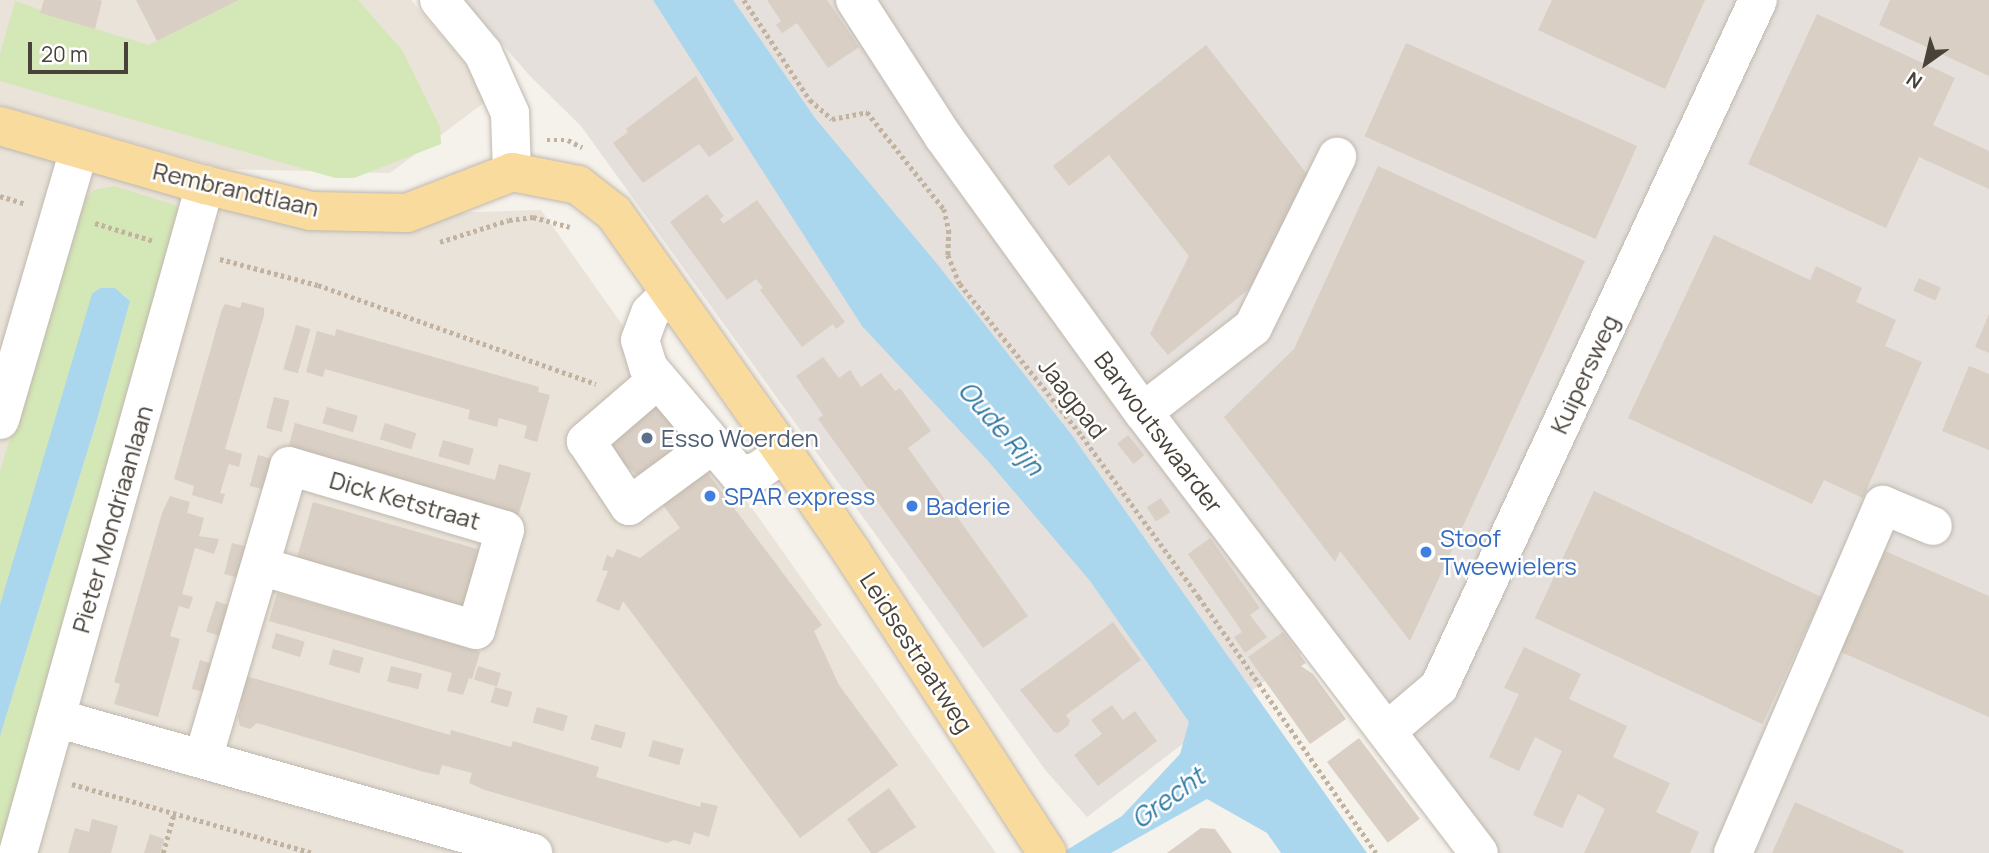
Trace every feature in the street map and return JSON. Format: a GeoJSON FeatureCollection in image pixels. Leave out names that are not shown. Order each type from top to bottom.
{"type":"FeatureCollection","features":[{"type":"Feature","properties":{"kind":"main road","name":"Rembrandtlaan"},"geometry":{"type":"LineString","coordinates":[[0,126],[205,185],[312,211],[407,212],[512,172]]}},
{"type":"Feature","properties":{"kind":"main road","name":"Leidsestraatweg"},"geometry":{"type":"LineString","coordinates":[[512,172],[578,185],[614,213],[859,562],[1045,850]]}},
{"type":"Feature","properties":{"kind":"street"},"geometry":{"type":"LineString","coordinates":[[439,0],[483,53],[510,113],[512,172]]}},
{"type":"Feature","properties":{"kind":"street","name":"Barwoutswaarder"},"geometry":{"type":"LineString","coordinates":[[855,0],[943,136],[1143,412],[1479,853]]}},
{"type":"Feature","properties":{"kind":"street","name":"Kuipersweg"},"geometry":{"type":"LineString","coordinates":[[1387,731],[1438,687],[1758,0]]}},
{"type":"Feature","properties":{"kind":"street"},"geometry":{"type":"LineString","coordinates":[[0,420],[79,150]]}},
{"type":"Feature","properties":{"kind":"street"},"geometry":{"type":"LineString","coordinates":[[1143,412],[1253,327],[1336,157]]}},
{"type":"Feature","properties":{"kind":"street","name":"Pieter Mondriaanlaan"},"geometry":{"type":"LineString","coordinates":[[18,853],[205,185]]}},
{"type":"Feature","properties":{"kind":"street"},"geometry":{"type":"LineString","coordinates":[[670,293],[650,313],[640,340],[648,367],[657,380],[740,476],[758,471],[784,453]]}},
{"type":"Feature","properties":{"kind":"street"},"geometry":{"type":"LineString","coordinates":[[657,380],[586,441],[629,506],[712,444]]}},
{"type":"Feature","properties":{"kind":"street","name":"Dick Ketstraat"},"geometry":{"type":"LineString","coordinates":[[203,759],[289,466],[505,530],[476,630],[260,566]]}},
{"type":"Feature","properties":{"kind":"street"},"geometry":{"type":"LineString","coordinates":[[1733,853],[1883,505],[1933,526]]}},
{"type":"Feature","properties":{"kind":"street"},"geometry":{"type":"LineString","coordinates":[[56,718],[533,853]]}},
{"type":"Feature","properties":{"kind":"path","name":"Jaagpad"},"geometry":{"type":"LineString","coordinates":[[744,0],[810,100],[832,119],[867,112],[944,209],[949,230],[948,255],[960,284],[1082,436],[1376,853]]}},
{"type":"Feature","properties":{"kind":"path"},"geometry":{"type":"LineString","coordinates":[[187,251],[318,285],[602,386]]}},
{"type":"Feature","properties":{"kind":"path"},"geometry":{"type":"LineString","coordinates":[[40,775],[313,853]]}},
{"type":"Feature","properties":{"kind":"path"},"geometry":{"type":"LineString","coordinates":[[163,853],[174,813]]}},
{"type":"Feature","properties":{"kind":"shaded area"},"geometry":{"type":"Polygon","coordinates":[[[0,0],[411,0],[493,96],[390,173],[226,169],[0,105],[0,0]]]}},
{"type":"Feature","properties":{"kind":"shaded area"},"geometry":{"type":"Polygon","coordinates":[[[464,0],[1989,0],[1989,853],[1495,853],[1329,632],[1087,817],[1046,771],[581,126],[530,76],[464,0]]]}},
{"type":"Feature","properties":{"kind":"shaded area"},"geometry":{"type":"Polygon","coordinates":[[[0,145],[267,219],[541,210],[996,853],[0,853],[0,145]]]}},
{"type":"Feature","properties":{"kind":"green space"},"geometry":{"type":"Polygon","coordinates":[[[239,0],[358,0],[402,50],[440,127],[441,144],[354,178],[335,178],[0,81],[0,54],[15,1],[41,10],[41,13],[149,45],[239,0]]]}},
{"type":"Feature","properties":{"kind":"green space"},"geometry":{"type":"Polygon","coordinates":[[[114,186],[175,205],[182,214],[0,853],[0,736],[96,423],[130,301],[123,293],[0,605],[0,471],[83,200],[94,190],[114,186]]]}},
{"type":"Feature","properties":{"kind":"water"},"geometry":{"type":"Polygon","coordinates":[[[653,0],[733,0],[815,118],[938,265],[1071,434],[1367,853],[1281,853],[1267,833],[1207,799],[1111,853],[1062,853],[1122,816],[1180,754],[1189,722],[1090,581],[989,462],[862,326],[653,0]]]}},
{"type":"Feature","properties":{"kind":"water"},"geometry":{"type":"Polygon","coordinates":[[[100,288],[115,288],[130,301],[96,423],[0,736],[0,605],[92,294],[100,288]]]}},
{"type":"Feature","properties":{"kind":"building"},"geometry":{"type":"Polygon","coordinates":[[[44,0],[102,1],[95,29],[40,13],[44,0]]]}},
{"type":"Feature","properties":{"kind":"building"},"geometry":{"type":"Polygon","coordinates":[[[136,0],[239,0],[157,41],[136,0]]]}},
{"type":"Feature","properties":{"kind":"building"},"geometry":{"type":"Polygon","coordinates":[[[767,0],[827,0],[859,47],[828,68],[797,23],[782,33],[776,25],[781,21],[767,0]]]}},
{"type":"Feature","properties":{"kind":"building"},"geometry":{"type":"Polygon","coordinates":[[[1552,0],[1705,0],[1665,89],[1538,30],[1552,0]]]}},
{"type":"Feature","properties":{"kind":"building"},"geometry":{"type":"Polygon","coordinates":[[[1890,0],[1989,0],[1989,76],[1879,25],[1890,0]]]}},
{"type":"Feature","properties":{"kind":"building"},"geometry":{"type":"Polygon","coordinates":[[[1817,14],[1955,78],[1933,125],[1989,151],[1989,189],[1919,157],[1886,228],[1748,164],[1817,14]]]}},
{"type":"Feature","properties":{"kind":"building"},"geometry":{"type":"Polygon","coordinates":[[[1406,43],[1637,146],[1596,239],[1365,136],[1406,43]]]}},
{"type":"Feature","properties":{"kind":"building"},"geometry":{"type":"Polygon","coordinates":[[[1206,45],[1311,179],[1250,288],[1168,355],[1150,334],[1189,256],[1109,155],[1069,186],[1053,166],[1206,45]]]}},
{"type":"Feature","properties":{"kind":"building"},"geometry":{"type":"Polygon","coordinates":[[[696,76],[734,140],[709,157],[699,144],[643,183],[613,143],[628,132],[626,129],[696,76]]]}},
{"type":"Feature","properties":{"kind":"building"},"geometry":{"type":"Polygon","coordinates":[[[1378,166],[1585,261],[1410,641],[1340,551],[1335,562],[1224,417],[1294,349],[1378,166]]]}},
{"type":"Feature","properties":{"kind":"building"},"geometry":{"type":"Polygon","coordinates":[[[707,194],[724,216],[720,219],[723,224],[757,200],[845,322],[836,329],[833,324],[802,347],[760,290],[763,288],[756,279],[727,300],[670,222],[707,194]]]}},
{"type":"Feature","properties":{"kind":"building"},"geometry":{"type":"Polygon","coordinates":[[[1714,235],[1810,280],[1816,266],[1862,288],[1856,302],[1896,320],[1885,346],[1922,362],[1863,498],[1824,480],[1812,504],[1628,418],[1714,235]]]}},
{"type":"Feature","properties":{"kind":"building"},"geometry":{"type":"Polygon","coordinates":[[[1919,278],[1941,288],[1935,301],[1913,291],[1919,278]]]}},
{"type":"Feature","properties":{"kind":"building"},"geometry":{"type":"Polygon","coordinates":[[[242,302],[264,308],[264,315],[225,449],[242,454],[239,467],[229,464],[220,493],[225,494],[222,504],[192,495],[194,486],[174,479],[222,309],[225,304],[240,308],[242,302]]]}},
{"type":"Feature","properties":{"kind":"building"},"geometry":{"type":"Polygon","coordinates":[[[1989,314],[1989,353],[1975,347],[1989,314]]]}},
{"type":"Feature","properties":{"kind":"building"},"geometry":{"type":"Polygon","coordinates":[[[296,325],[310,329],[298,373],[283,369],[296,325]]]}},
{"type":"Feature","properties":{"kind":"building"},"geometry":{"type":"Polygon","coordinates":[[[336,329],[539,387],[538,392],[550,395],[537,442],[524,438],[527,426],[499,418],[497,427],[468,419],[470,410],[325,369],[323,377],[306,372],[317,331],[335,336],[336,329]]]}},
{"type":"Feature","properties":{"kind":"building"},"geometry":{"type":"Polygon","coordinates":[[[823,357],[839,378],[850,370],[861,387],[881,373],[895,391],[900,388],[931,431],[908,448],[1028,616],[983,648],[818,419],[823,415],[796,376],[823,357]]]}},
{"type":"Feature","properties":{"kind":"building"},"geometry":{"type":"Polygon","coordinates":[[[1969,366],[1989,374],[1989,450],[1942,431],[1969,366]]]}},
{"type":"Feature","properties":{"kind":"building"},"geometry":{"type":"Polygon","coordinates":[[[274,397],[290,401],[282,432],[266,428],[274,397]]]}},
{"type":"Feature","properties":{"kind":"building"},"geometry":{"type":"Polygon","coordinates":[[[650,398],[691,428],[682,439],[822,625],[814,631],[839,685],[898,765],[800,838],[623,601],[619,611],[596,601],[608,571],[602,570],[607,555],[613,558],[617,549],[640,558],[680,528],[646,482],[607,451],[650,398]]]}},
{"type":"Feature","properties":{"kind":"building"},"geometry":{"type":"Polygon","coordinates":[[[327,407],[358,416],[353,432],[322,423],[327,407]]]}},
{"type":"Feature","properties":{"kind":"building"},"geometry":{"type":"Polygon","coordinates":[[[295,423],[495,480],[499,464],[531,473],[518,516],[287,452],[295,423]]]}},
{"type":"Feature","properties":{"kind":"building"},"geometry":{"type":"Polygon","coordinates":[[[385,423],[416,433],[411,449],[380,439],[385,423]]]}},
{"type":"Feature","properties":{"kind":"building"},"geometry":{"type":"Polygon","coordinates":[[[1128,435],[1144,455],[1133,464],[1117,444],[1128,435]]]}},
{"type":"Feature","properties":{"kind":"building"},"geometry":{"type":"Polygon","coordinates":[[[443,440],[474,449],[469,465],[438,456],[443,440]]]}},
{"type":"Feature","properties":{"kind":"building"},"geometry":{"type":"Polygon","coordinates":[[[258,455],[273,459],[265,490],[250,486],[258,455]]]}},
{"type":"Feature","properties":{"kind":"building"},"geometry":{"type":"Polygon","coordinates":[[[1594,491],[1821,597],[1762,724],[1535,618],[1594,491]]]}},
{"type":"Feature","properties":{"kind":"building"},"geometry":{"type":"Polygon","coordinates":[[[170,496],[190,502],[187,513],[204,518],[199,536],[219,539],[214,554],[195,548],[182,594],[193,597],[189,609],[179,606],[170,636],[180,639],[158,717],[114,704],[120,684],[114,682],[162,513],[170,496]]]}},
{"type":"Feature","properties":{"kind":"building"},"geometry":{"type":"Polygon","coordinates":[[[1161,498],[1170,512],[1156,522],[1147,507],[1161,498]]]}},
{"type":"Feature","properties":{"kind":"building"},"geometry":{"type":"Polygon","coordinates":[[[313,502],[486,552],[469,609],[296,560],[313,502]]]}},
{"type":"Feature","properties":{"kind":"building"},"geometry":{"type":"Polygon","coordinates":[[[1210,538],[1260,608],[1250,615],[1267,637],[1245,653],[1234,637],[1242,632],[1188,554],[1210,538]]]}},
{"type":"Feature","properties":{"kind":"building"},"geometry":{"type":"Polygon","coordinates":[[[232,543],[248,547],[240,578],[224,574],[232,543]]]}},
{"type":"Feature","properties":{"kind":"building"},"geometry":{"type":"Polygon","coordinates":[[[1878,548],[1989,596],[1989,717],[1834,649],[1878,548]]]}},
{"type":"Feature","properties":{"kind":"building"},"geometry":{"type":"Polygon","coordinates":[[[277,593],[480,652],[472,679],[469,678],[463,695],[447,691],[452,673],[269,621],[277,593]]]}},
{"type":"Feature","properties":{"kind":"building"},"geometry":{"type":"Polygon","coordinates":[[[216,601],[231,606],[221,636],[206,631],[216,601]]]}},
{"type":"Feature","properties":{"kind":"building"},"geometry":{"type":"Polygon","coordinates":[[[1113,622],[1141,660],[1066,715],[1070,721],[1068,726],[1058,733],[1054,732],[1020,690],[1113,622]]]}},
{"type":"Feature","properties":{"kind":"building"},"geometry":{"type":"Polygon","coordinates":[[[1283,632],[1306,663],[1301,666],[1313,674],[1346,719],[1310,744],[1248,657],[1283,632]]]}},
{"type":"Feature","properties":{"kind":"building"},"geometry":{"type":"Polygon","coordinates":[[[276,633],[305,642],[300,657],[271,648],[276,633]]]}},
{"type":"Feature","properties":{"kind":"building"},"geometry":{"type":"Polygon","coordinates":[[[1524,647],[1581,674],[1569,699],[1627,726],[1613,757],[1670,783],[1656,812],[1699,832],[1690,853],[1584,853],[1605,809],[1578,794],[1562,828],[1533,815],[1562,751],[1535,737],[1519,771],[1489,757],[1519,694],[1504,688],[1524,647]]]}},
{"type":"Feature","properties":{"kind":"building"},"geometry":{"type":"Polygon","coordinates":[[[333,649],[364,658],[359,673],[329,664],[333,649]]]}},
{"type":"Feature","properties":{"kind":"building"},"geometry":{"type":"Polygon","coordinates":[[[200,660],[214,664],[206,693],[192,689],[200,660]]]}},
{"type":"Feature","properties":{"kind":"building"},"geometry":{"type":"Polygon","coordinates":[[[391,666],[422,674],[418,689],[387,682],[391,666]]]}},
{"type":"Feature","properties":{"kind":"building"},"geometry":{"type":"Polygon","coordinates":[[[478,666],[501,673],[497,686],[474,679],[478,666]]]}},
{"type":"Feature","properties":{"kind":"building"},"geometry":{"type":"Polygon","coordinates":[[[239,674],[450,735],[451,730],[511,747],[513,741],[599,767],[596,777],[700,807],[701,802],[718,806],[709,837],[694,832],[690,845],[674,840],[667,843],[485,790],[469,783],[472,773],[442,765],[439,775],[424,772],[257,723],[250,729],[240,726],[238,717],[242,702],[232,700],[239,674]]]}},
{"type":"Feature","properties":{"kind":"building"},"geometry":{"type":"Polygon","coordinates":[[[495,687],[512,692],[508,707],[491,702],[495,687]]]}},
{"type":"Feature","properties":{"kind":"building"},"geometry":{"type":"Polygon","coordinates":[[[1112,705],[1123,720],[1135,711],[1157,741],[1098,786],[1074,755],[1102,734],[1091,720],[1112,705]]]}},
{"type":"Feature","properties":{"kind":"building"},"geometry":{"type":"Polygon","coordinates":[[[537,707],[568,716],[563,731],[533,722],[537,707]]]}},
{"type":"Feature","properties":{"kind":"building"},"geometry":{"type":"Polygon","coordinates":[[[595,724],[626,733],[621,748],[591,739],[595,724]]]}},
{"type":"Feature","properties":{"kind":"building"},"geometry":{"type":"Polygon","coordinates":[[[1359,738],[1420,819],[1388,843],[1327,762],[1359,738]]]}},
{"type":"Feature","properties":{"kind":"building"},"geometry":{"type":"Polygon","coordinates":[[[653,740],[684,749],[679,765],[648,756],[653,740]]]}},
{"type":"Feature","properties":{"kind":"building"},"geometry":{"type":"Polygon","coordinates":[[[889,788],[916,827],[877,853],[871,853],[847,819],[889,788]]]}},
{"type":"Feature","properties":{"kind":"building"},"geometry":{"type":"Polygon","coordinates":[[[1795,802],[1904,851],[1772,853],[1795,802]]]}},
{"type":"Feature","properties":{"kind":"building"},"geometry":{"type":"Polygon","coordinates":[[[92,819],[118,826],[111,853],[68,853],[75,828],[89,832],[92,819]]]}},
{"type":"Feature","properties":{"kind":"building"},"geometry":{"type":"Polygon","coordinates":[[[1201,828],[1215,829],[1232,853],[1167,853],[1201,828]]]}},
{"type":"Feature","properties":{"kind":"building"},"geometry":{"type":"Polygon","coordinates":[[[150,834],[164,839],[160,853],[144,853],[150,834]]]}},
{"type":"Feature","properties":{"kind":"place","name":"Esso Woerden"},"geometry":{"type":"Point","coordinates":[647,438]}},
{"type":"Feature","properties":{"kind":"place","name":"SPAR express"},"geometry":{"type":"Point","coordinates":[710,496]}},
{"type":"Feature","properties":{"kind":"place","name":"Baderie"},"geometry":{"type":"Point","coordinates":[912,506]}},
{"type":"Feature","properties":{"kind":"place","name":"Stoof Tweewielers"},"geometry":{"type":"Point","coordinates":[1426,552]}},
{"type":"Feature","properties":{"kind":"water label","name":"Oude Rijn"},"geometry":{"type":"Point","coordinates":[1001,428]}},
{"type":"Feature","properties":{"kind":"water label","name":"Grecht"},"geometry":{"type":"Point","coordinates":[1168,798]}}]}
